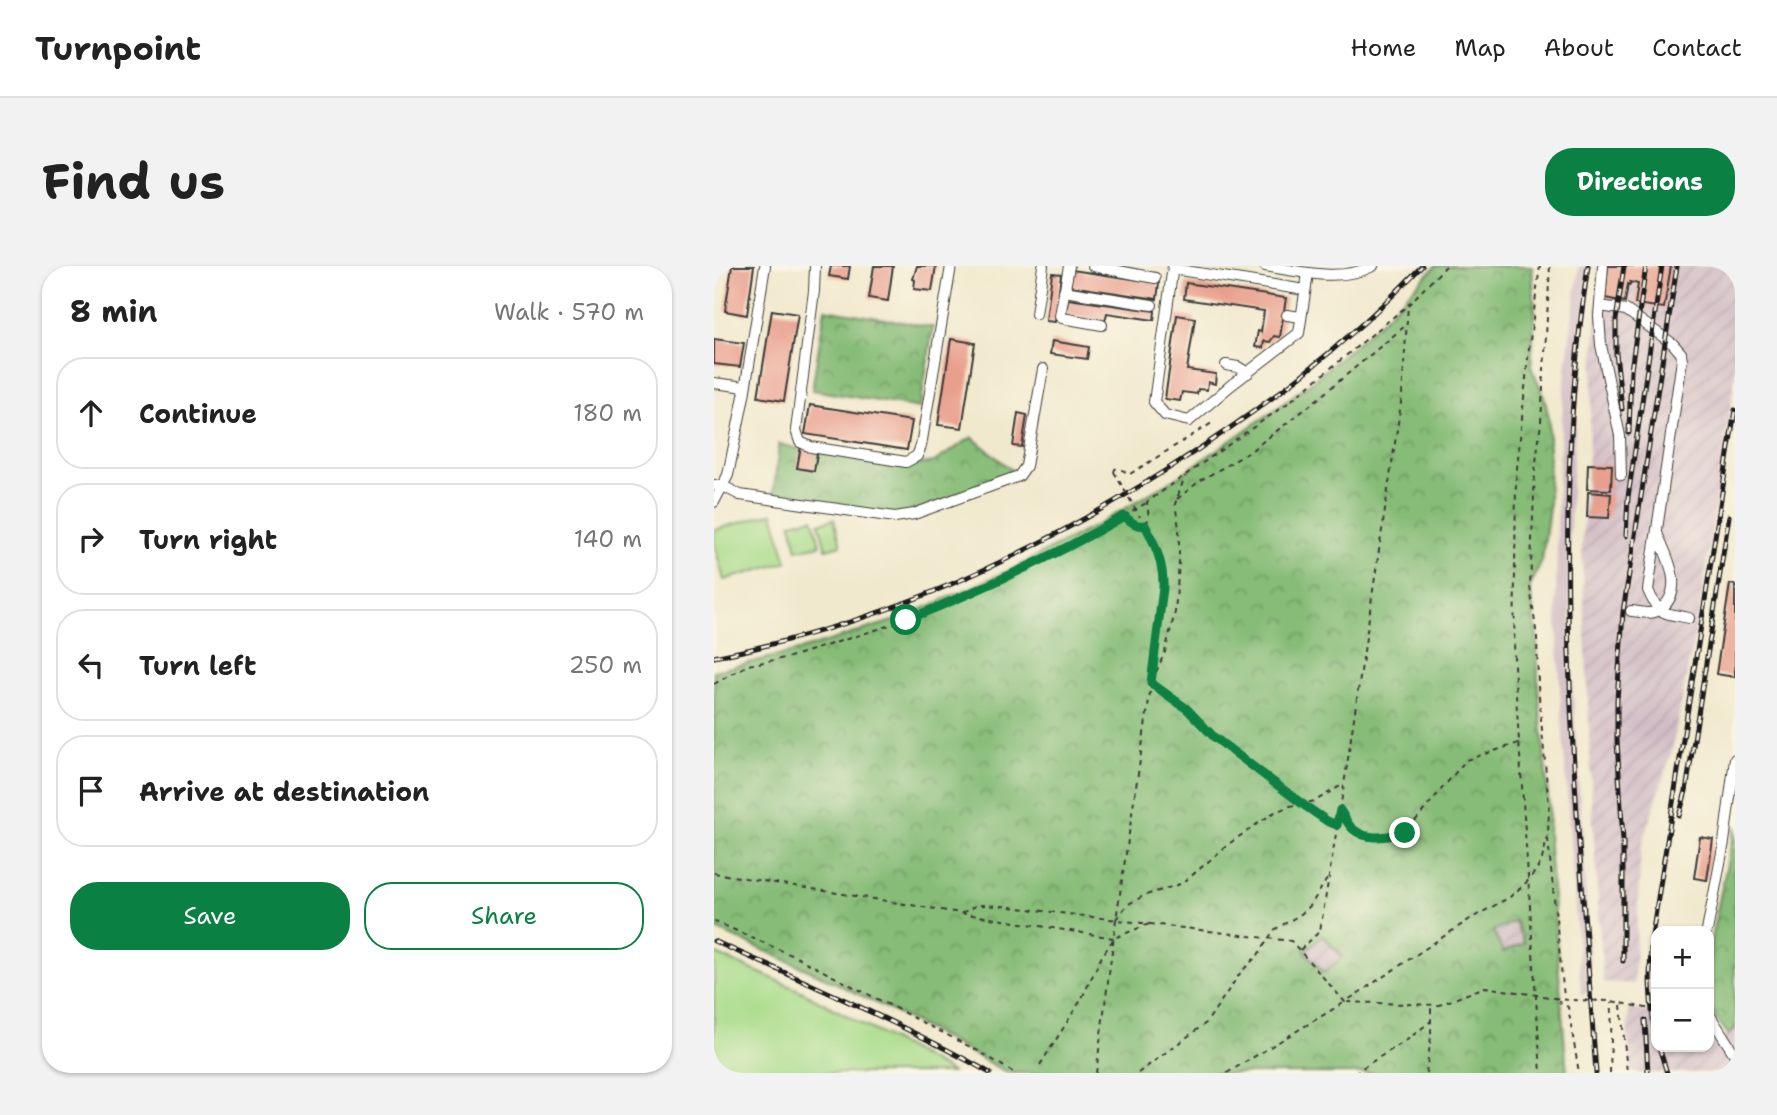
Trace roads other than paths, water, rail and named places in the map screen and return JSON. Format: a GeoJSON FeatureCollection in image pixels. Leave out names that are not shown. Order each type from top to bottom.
{"type":"FeatureCollection","features":[{"type":"Feature","properties":{"kind":"street"},"geometry":{"type":"LineString","coordinates":[[714,502],[719,486],[728,475],[765,266]]}},
{"type":"Feature","properties":{"kind":"street"},"geometry":{"type":"LineString","coordinates":[[815,266],[796,430],[800,442],[811,447],[906,461],[917,456],[921,446],[951,266]]}},
{"type":"Feature","properties":{"kind":"street"},"geometry":{"type":"LineString","coordinates":[[1036,314],[1043,266]]}},
{"type":"Feature","properties":{"kind":"street"},"geometry":{"type":"LineString","coordinates":[[1069,266],[1060,316],[1102,325]]}},
{"type":"Feature","properties":{"kind":"street"},"geometry":{"type":"LineString","coordinates":[[1093,266],[1155,278]]}},
{"type":"Feature","properties":{"kind":"street"},"geometry":{"type":"LineString","coordinates":[[1265,266],[1333,276],[1353,274],[1373,266]]}},
{"type":"Feature","properties":{"kind":"street"},"geometry":{"type":"LineString","coordinates":[[1604,266],[1600,306],[1601,345],[1620,436],[1620,475]]}},
{"type":"Feature","properties":{"kind":"street"},"geometry":{"type":"LineString","coordinates":[[1306,290],[1173,268],[1154,402],[1166,415],[1189,421],[1299,333],[1306,290],[1308,272]]}},
{"type":"Feature","properties":{"kind":"street"},"geometry":{"type":"LineString","coordinates":[[1064,291],[1152,305]]}},
{"type":"Feature","properties":{"kind":"street"},"geometry":{"type":"LineString","coordinates":[[1600,306],[1626,310],[1681,352],[1648,590],[1659,610],[1689,618]]}},
{"type":"Feature","properties":{"kind":"street"},"geometry":{"type":"LineString","coordinates":[[1287,315],[1301,317]]}},
{"type":"Feature","properties":{"kind":"street"},"geometry":{"type":"LineString","coordinates":[[1226,365],[1238,367],[1248,373]]}},
{"type":"Feature","properties":{"kind":"street"},"geometry":{"type":"LineString","coordinates":[[719,486],[740,495],[895,517],[914,514],[1019,476],[1027,466],[1043,369]]}},
{"type":"Feature","properties":{"kind":"street"},"geometry":{"type":"LineString","coordinates":[[714,383],[745,387]]}},
{"type":"Feature","properties":{"kind":"street"},"geometry":{"type":"LineString","coordinates":[[1631,611],[1650,613],[1659,610],[1673,593],[1669,562],[1657,533]]}},
{"type":"Feature","properties":{"kind":"street"},"geometry":{"type":"LineString","coordinates":[[1708,926],[1724,842],[1735,759]]}},
{"type":"Feature","properties":{"kind":"street"},"geometry":{"type":"LineString","coordinates":[[1714,1022],[1735,1055]]}},
{"type":"Feature","properties":{"kind":"railway"},"geometry":{"type":"LineString","coordinates":[[714,657],[835,627],[892,607],[949,585],[1058,533],[1166,470],[1268,401],[1332,351],[1422,266]]}},
{"type":"Feature","properties":{"kind":"railway"},"geometry":{"type":"LineString","coordinates":[[1588,266],[1576,367],[1569,467],[1568,568],[1574,770],[1596,1073]]}},
{"type":"Feature","properties":{"kind":"railway"},"geometry":{"type":"LineString","coordinates":[[1622,409],[1616,353],[1616,320],[1624,266]]}},
{"type":"Feature","properties":{"kind":"railway"},"geometry":{"type":"LineString","coordinates":[[1629,433],[1631,370],[1646,266]]}},
{"type":"Feature","properties":{"kind":"railway"},"geometry":{"type":"LineString","coordinates":[[1626,536],[1628,497],[1662,266]]}},
{"type":"Feature","properties":{"kind":"railway"},"geometry":{"type":"LineString","coordinates":[[1623,961],[1623,841],[1617,740],[1623,612],[1677,266]]}},
{"type":"Feature","properties":{"kind":"railway"},"geometry":{"type":"LineString","coordinates":[[1651,998],[1652,936],[1735,410]]}},
{"type":"Feature","properties":{"kind":"railway"},"geometry":{"type":"LineString","coordinates":[[1679,816],[1686,791],[1729,516]]}},
{"type":"Feature","properties":{"kind":"railway"},"geometry":{"type":"LineString","coordinates":[[714,941],[888,1020],[990,1073]]}},
{"type":"Feature","properties":{"kind":"railway"},"geometry":{"type":"LineString","coordinates":[[1645,1020],[1648,1073]]}},
{"type":"Feature","properties":{"kind":"railway"},"geometry":{"type":"LineString","coordinates":[[1661,1052],[1667,1073]]}}]}
